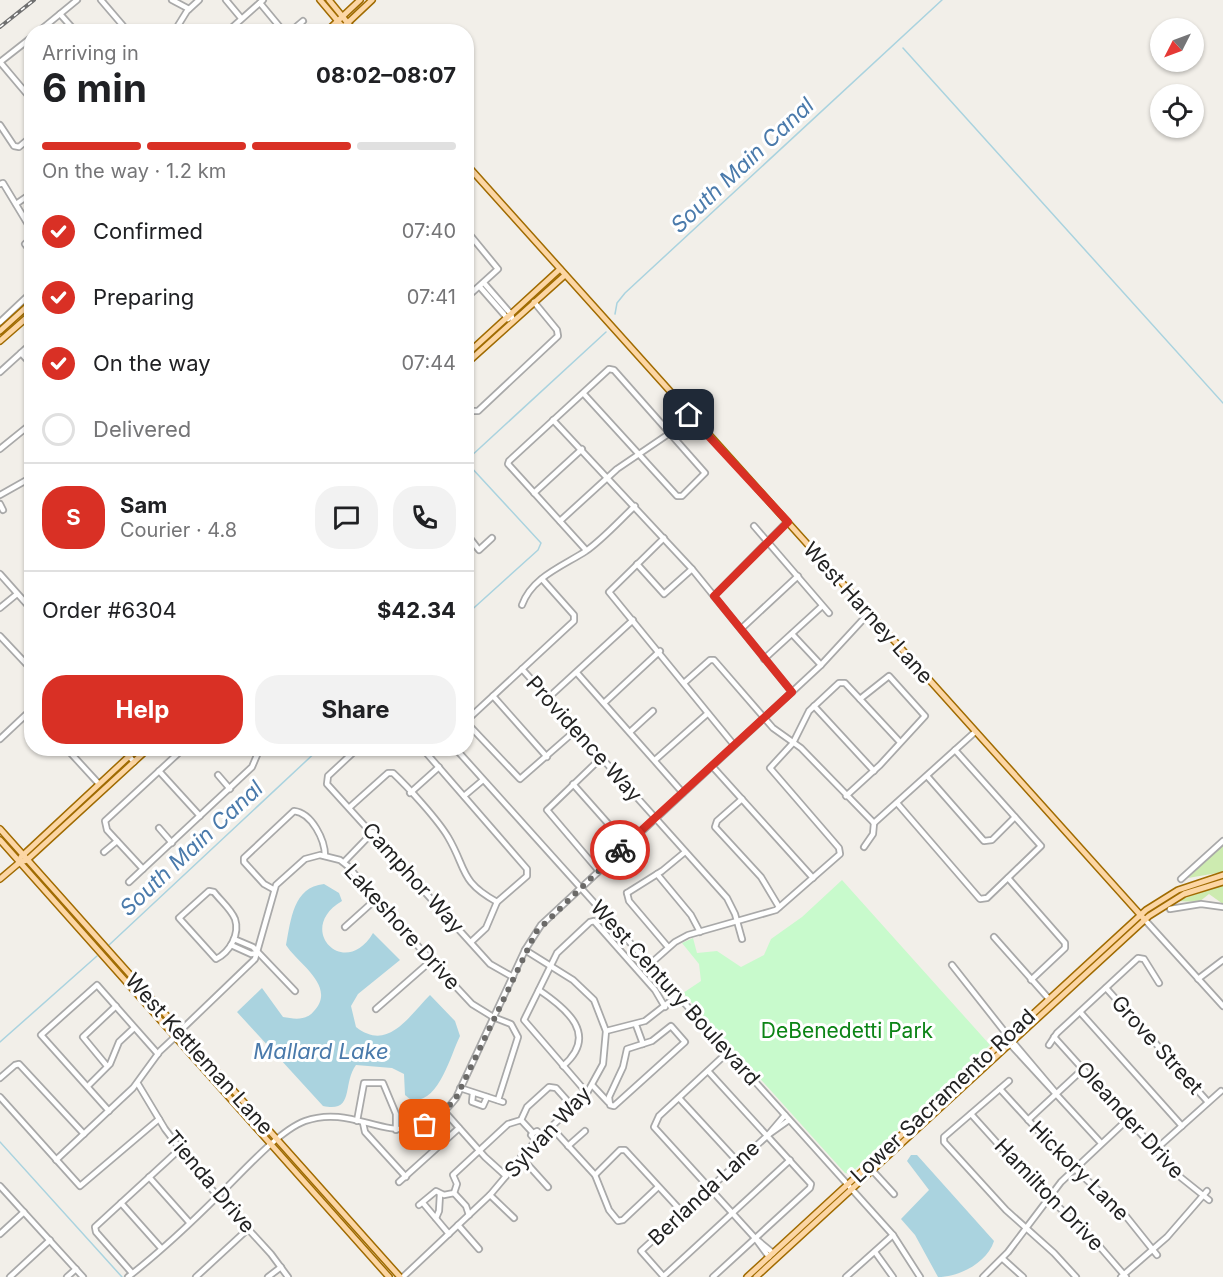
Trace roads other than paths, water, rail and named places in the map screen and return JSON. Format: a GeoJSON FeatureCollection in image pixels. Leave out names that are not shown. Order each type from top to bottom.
{"type":"FeatureCollection","features":[{"type":"Feature","properties":{"kind":"main road"},"geometry":{"type":"LineString","coordinates":[[320,0],[340,19]]}},
{"type":"Feature","properties":{"kind":"main road"},"geometry":{"type":"LineString","coordinates":[[329,0],[342,24]]}},
{"type":"Feature","properties":{"kind":"main road"},"geometry":{"type":"LineString","coordinates":[[335,24],[360,0]]}},
{"type":"Feature","properties":{"kind":"main road"},"geometry":{"type":"LineString","coordinates":[[348,24],[372,0]]}},
{"type":"Feature","properties":{"kind":"main road","name":"West Harney Lane"},"geometry":{"type":"LineString","coordinates":[[474,173],[689,415],[1143,917]]}},
{"type":"Feature","properties":{"kind":"main road"},"geometry":{"type":"LineString","coordinates":[[474,348],[560,269]]}},
{"type":"Feature","properties":{"kind":"main road"},"geometry":{"type":"LineString","coordinates":[[474,357],[565,275]]}},
{"type":"Feature","properties":{"kind":"main road"},"geometry":{"type":"LineString","coordinates":[[0,331],[24,309]]}},
{"type":"Feature","properties":{"kind":"main road"},"geometry":{"type":"LineString","coordinates":[[0,341],[24,320]]}},
{"type":"Feature","properties":{"kind":"main road"},"geometry":{"type":"LineString","coordinates":[[20,862],[22,854],[129,756]]}},
{"type":"Feature","properties":{"kind":"main road"},"geometry":{"type":"LineString","coordinates":[[0,879],[20,862],[27,860],[140,756]]}},
{"type":"Feature","properties":{"kind":"main road","name":"West Kettleman Lane"},"geometry":{"type":"LineString","coordinates":[[0,829],[274,1143],[402,1277]]}},
{"type":"Feature","properties":{"kind":"main road","name":"West Kettleman Lane"},"geometry":{"type":"LineString","coordinates":[[0,840],[146,1005],[203,1063],[209,1065],[389,1277]]}},
{"type":"Feature","properties":{"kind":"main road"},"geometry":{"type":"LineString","coordinates":[[1143,917],[1178,890],[1223,875]]}},
{"type":"Feature","properties":{"kind":"main road"},"geometry":{"type":"LineString","coordinates":[[1143,917],[1184,894],[1223,882]]}},
{"type":"Feature","properties":{"kind":"main road","name":"Lower Sacramento Road"},"geometry":{"type":"LineString","coordinates":[[756,1277],[848,1188],[872,1170],[1010,1040],[1049,999],[1143,917]]}},
{"type":"Feature","properties":{"kind":"main road","name":"Lower Sacramento Road"},"geometry":{"type":"LineString","coordinates":[[747,1277],[1010,1040],[1029,1026],[1143,917]]}},
{"type":"Feature","properties":{"kind":"main road"},"geometry":{"type":"LineString","coordinates":[[1029,1026],[1031,1021],[1048,1005],[1049,999]]}},
{"type":"Feature","properties":{"kind":"street"},"geometry":{"type":"LineString","coordinates":[[48,24],[77,0]]}},
{"type":"Feature","properties":{"kind":"street"},"geometry":{"type":"LineString","coordinates":[[101,0],[120,24]]}},
{"type":"Feature","properties":{"kind":"street"},"geometry":{"type":"LineString","coordinates":[[172,0],[189,9]]}},
{"type":"Feature","properties":{"kind":"street"},"geometry":{"type":"LineString","coordinates":[[179,24],[189,9],[199,0]]}},
{"type":"Feature","properties":{"kind":"street"},"geometry":{"type":"LineString","coordinates":[[226,0],[241,18]]}},
{"type":"Feature","properties":{"kind":"street"},"geometry":{"type":"LineString","coordinates":[[235,24],[262,2],[278,24]]}},
{"type":"Feature","properties":{"kind":"street"},"geometry":{"type":"LineString","coordinates":[[60,14],[69,24]]}},
{"type":"Feature","properties":{"kind":"street"},"geometry":{"type":"LineString","coordinates":[[299,24],[303,21]]}},
{"type":"Feature","properties":{"kind":"street"},"geometry":{"type":"LineString","coordinates":[[24,43],[0,62],[24,90]]}},
{"type":"Feature","properties":{"kind":"street"},"geometry":{"type":"LineString","coordinates":[[0,125],[14,146],[19,147],[24,143]]}},
{"type":"Feature","properties":{"kind":"street"},"geometry":{"type":"LineString","coordinates":[[1,184],[24,218]]}},
{"type":"Feature","properties":{"kind":"street"},"geometry":{"type":"LineString","coordinates":[[16,204],[24,198]]}},
{"type":"Feature","properties":{"kind":"street"},"geometry":{"type":"LineString","coordinates":[[474,239],[498,266],[497,271],[474,292]]}},
{"type":"Feature","properties":{"kind":"street"},"geometry":{"type":"LineString","coordinates":[[482,285],[513,321]]}},
{"type":"Feature","properties":{"kind":"street"},"geometry":{"type":"LineString","coordinates":[[0,322],[24,300]]}},
{"type":"Feature","properties":{"kind":"street"},"geometry":{"type":"LineString","coordinates":[[474,411],[478,411],[558,336],[557,330],[534,302]]}},
{"type":"Feature","properties":{"kind":"street"},"geometry":{"type":"LineString","coordinates":[[0,372],[24,350]]}},
{"type":"Feature","properties":{"kind":"street"},"geometry":{"type":"LineString","coordinates":[[21,353],[24,356]]}},
{"type":"Feature","properties":{"kind":"street"},"geometry":{"type":"LineString","coordinates":[[583,393],[676,496],[682,496],[704,475],[705,470],[612,369],[583,393],[553,420],[508,464],[586,550]]}},
{"type":"Feature","properties":{"kind":"street"},"geometry":{"type":"LineString","coordinates":[[560,521],[608,477],[670,432],[689,415]]}},
{"type":"Feature","properties":{"kind":"street"},"geometry":{"type":"LineString","coordinates":[[553,420],[692,569],[792,692]]}},
{"type":"Feature","properties":{"kind":"street"},"geometry":{"type":"LineString","coordinates":[[0,449],[24,430]]}},
{"type":"Feature","properties":{"kind":"street"},"geometry":{"type":"LineString","coordinates":[[534,493],[582,449]]}},
{"type":"Feature","properties":{"kind":"street"},"geometry":{"type":"LineString","coordinates":[[0,495],[24,482]]}},
{"type":"Feature","properties":{"kind":"street"},"geometry":{"type":"LineString","coordinates":[[0,504],[3,510]]}},
{"type":"Feature","properties":{"kind":"street"},"geometry":{"type":"LineString","coordinates":[[522,605],[542,579],[554,568],[586,550],[635,506]]}},
{"type":"Feature","properties":{"kind":"street"},"geometry":{"type":"LineString","coordinates":[[714,596],[788,522]]}},
{"type":"Feature","properties":{"kind":"street"},"geometry":{"type":"LineString","coordinates":[[753,526],[821,601],[821,606],[829,613]]}},
{"type":"Feature","properties":{"kind":"street"},"geometry":{"type":"LineString","coordinates":[[474,543],[479,550],[492,538]]}},
{"type":"Feature","properties":{"kind":"street"},"geometry":{"type":"LineString","coordinates":[[664,538],[609,592],[660,651],[707,714],[734,745]]}},
{"type":"Feature","properties":{"kind":"street"},"geometry":{"type":"LineString","coordinates":[[637,564],[664,594],[692,569]]}},
{"type":"Feature","properties":{"kind":"street"},"geometry":{"type":"LineString","coordinates":[[0,574],[24,601]]}},
{"type":"Feature","properties":{"kind":"street"},"geometry":{"type":"LineString","coordinates":[[742,628],[798,576]]}},
{"type":"Feature","properties":{"kind":"street"},"geometry":{"type":"LineString","coordinates":[[474,714],[575,618],[542,579]]}},
{"type":"Feature","properties":{"kind":"street"},"geometry":{"type":"LineString","coordinates":[[0,608],[17,594]]}},
{"type":"Feature","properties":{"kind":"street"},"geometry":{"type":"LineString","coordinates":[[764,659],[821,606]]}},
{"type":"Feature","properties":{"kind":"street"},"geometry":{"type":"LineString","coordinates":[[181,1148],[95,1228],[130,1275],[296,1125],[313,1119],[334,1116],[396,1130],[425,1125],[444,1112],[460,1088],[525,950],[541,925],[792,692],[869,613]]}},
{"type":"Feature","properties":{"kind":"street"},"geometry":{"type":"LineString","coordinates":[[548,698],[633,620]]}},
{"type":"Feature","properties":{"kind":"street"},"geometry":{"type":"LineString","coordinates":[[792,634],[820,665]]}},
{"type":"Feature","properties":{"kind":"street"},"geometry":{"type":"LineString","coordinates":[[0,636],[24,662]]}},
{"type":"Feature","properties":{"kind":"street"},"geometry":{"type":"LineString","coordinates":[[603,703],[660,651]]}},
{"type":"Feature","properties":{"kind":"street"},"geometry":{"type":"LineString","coordinates":[[684,683],[710,660],[714,660],[779,734],[793,743],[874,823]]}},
{"type":"Feature","properties":{"kind":"street","name":"Providence Way"},"geometry":{"type":"LineString","coordinates":[[522,669],[727,898],[742,939]]}},
{"type":"Feature","properties":{"kind":"street"},"geometry":{"type":"LineString","coordinates":[[576,673],[683,793]]}},
{"type":"Feature","properties":{"kind":"street"},"geometry":{"type":"LineString","coordinates":[[846,796],[874,771],[899,741],[925,716],[889,676],[860,699]]}},
{"type":"Feature","properties":{"kind":"street"},"geometry":{"type":"LineString","coordinates":[[649,965],[668,947],[688,935],[779,907],[840,851],[771,772],[771,766],[793,743],[805,718],[814,706],[842,682],[899,741]]}},
{"type":"Feature","properties":{"kind":"street"},"geometry":{"type":"LineString","coordinates":[[493,696],[547,757]]}},
{"type":"Feature","properties":{"kind":"street"},"geometry":{"type":"LineString","coordinates":[[814,706],[874,771]]}},
{"type":"Feature","properties":{"kind":"street"},"geometry":{"type":"LineString","coordinates":[[630,732],[653,711]]}},
{"type":"Feature","properties":{"kind":"street"},"geometry":{"type":"LineString","coordinates":[[655,760],[707,714]]}},
{"type":"Feature","properties":{"kind":"street"},"geometry":{"type":"LineString","coordinates":[[0,739],[24,720]]}},
{"type":"Feature","properties":{"kind":"street"},"geometry":{"type":"LineString","coordinates":[[474,730],[514,776],[522,779],[576,730]]}},
{"type":"Feature","properties":{"kind":"street"},"geometry":{"type":"LineString","coordinates":[[864,847],[873,834],[874,823],[975,732]]}},
{"type":"Feature","properties":{"kind":"street"},"geometry":{"type":"LineString","coordinates":[[897,803],[981,899],[987,898],[1041,846],[955,750]]}},
{"type":"Feature","properties":{"kind":"street"},"geometry":{"type":"LineString","coordinates":[[73,756],[99,784]]}},
{"type":"Feature","properties":{"kind":"street"},"geometry":{"type":"LineString","coordinates":[[129,756],[134,762]]}},
{"type":"Feature","properties":{"kind":"street"},"geometry":{"type":"LineString","coordinates":[[143,869],[106,828],[105,821],[174,756]]}},
{"type":"Feature","properties":{"kind":"street"},"geometry":{"type":"LineString","coordinates":[[129,882],[230,789],[252,767],[257,756]]}},
{"type":"Feature","properties":{"kind":"street","name":"Camphor Way"},"geometry":{"type":"LineString","coordinates":[[348,756],[332,771],[326,779],[327,784],[497,970],[513,977]]}},
{"type":"Feature","properties":{"kind":"street"},"geometry":{"type":"LineString","coordinates":[[430,756],[523,864],[527,874],[497,902],[486,928],[471,942]]}},
{"type":"Feature","properties":{"kind":"street","name":"West Century Boulevard"},"geometry":{"type":"LineString","coordinates":[[462,756],[787,1117],[848,1188],[893,1235],[920,1277]]}},
{"type":"Feature","properties":{"kind":"street"},"geometry":{"type":"LineString","coordinates":[[598,870],[551,817],[548,808],[601,758]]}},
{"type":"Feature","properties":{"kind":"street"},"geometry":{"type":"LineString","coordinates":[[712,766],[813,878]]}},
{"type":"Feature","properties":{"kind":"street"},"geometry":{"type":"LineString","coordinates":[[410,793],[439,767]]}},
{"type":"Feature","properties":{"kind":"street"},"geometry":{"type":"LineString","coordinates":[[159,771],[200,816]]}},
{"type":"Feature","properties":{"kind":"street"},"geometry":{"type":"LineString","coordinates":[[350,807],[388,773],[397,778],[449,838],[467,879],[482,893],[497,902]]}},
{"type":"Feature","properties":{"kind":"street"},"geometry":{"type":"LineString","coordinates":[[218,775],[230,789]]}},
{"type":"Feature","properties":{"kind":"street"},"geometry":{"type":"LineString","coordinates":[[927,776],[984,841],[992,840],[1015,817]]}},
{"type":"Feature","properties":{"kind":"street"},"geometry":{"type":"LineString","coordinates":[[464,796],[483,780]]}},
{"type":"Feature","properties":{"kind":"street"},"geometry":{"type":"LineString","coordinates":[[573,784],[627,845]]}},
{"type":"Feature","properties":{"kind":"street"},"geometry":{"type":"LineString","coordinates":[[742,799],[715,824],[762,877],[779,907]]}},
{"type":"Feature","properties":{"kind":"street"},"geometry":{"type":"LineString","coordinates":[[56,1160],[138,1084],[158,1054],[250,965],[257,953],[273,889],[264,884],[244,862],[244,858],[294,811],[301,813],[323,837],[325,856]]}},
{"type":"Feature","properties":{"kind":"street"},"geometry":{"type":"LineString","coordinates":[[159,828],[172,843]]}},
{"type":"Feature","properties":{"kind":"street"},"geometry":{"type":"LineString","coordinates":[[344,862],[373,832]]}},
{"type":"Feature","properties":{"kind":"street"},"geometry":{"type":"LineString","coordinates":[[104,852],[117,841]]}},
{"type":"Feature","properties":{"kind":"street"},"geometry":{"type":"LineString","coordinates":[[1181,879],[1223,841]]}},
{"type":"Feature","properties":{"kind":"street"},"geometry":{"type":"LineString","coordinates":[[627,893],[657,874],[685,852]]}},
{"type":"Feature","properties":{"kind":"street","name":"Lakeshore Drive"},"geometry":{"type":"LineString","coordinates":[[273,889],[305,859],[325,856],[344,862],[375,900],[472,1004],[493,1017],[511,1024],[518,1034],[500,1101],[460,1088]]}},
{"type":"Feature","properties":{"kind":"street"},"geometry":{"type":"LineString","coordinates":[[657,874],[691,915],[700,932]]}},
{"type":"Feature","properties":{"kind":"street"},"geometry":{"type":"LineString","coordinates":[[1008,878],[1066,946],[1031,980]]}},
{"type":"Feature","properties":{"kind":"street"},"geometry":{"type":"LineString","coordinates":[[620,890],[627,893]]}},
{"type":"Feature","properties":{"kind":"street"},"geometry":{"type":"LineString","coordinates":[[212,891],[233,915],[236,924],[233,942],[222,956],[215,959],[180,921],[180,916],[204,894],[212,891]]}},
{"type":"Feature","properties":{"kind":"street"},"geometry":{"type":"LineString","coordinates":[[627,893],[629,901],[668,947]]}},
{"type":"Feature","properties":{"kind":"street"},"geometry":{"type":"LineString","coordinates":[[345,927],[375,900]]}},
{"type":"Feature","properties":{"kind":"street"},"geometry":{"type":"LineString","coordinates":[[1170,909],[1201,904],[1223,907]]}},
{"type":"Feature","properties":{"kind":"street","name":"West Harney Lane"},"geometry":{"type":"LineString","coordinates":[[1143,917],[1223,1006]]}},
{"type":"Feature","properties":{"kind":"street"},"geometry":{"type":"LineString","coordinates":[[587,1093],[524,1020],[560,950],[594,921],[655,990],[665,1008]]}},
{"type":"Feature","properties":{"kind":"street"},"geometry":{"type":"LineString","coordinates":[[994,937],[1049,999]]}},
{"type":"Feature","properties":{"kind":"street"},"geometry":{"type":"LineString","coordinates":[[233,942],[251,954],[257,953],[266,959],[295,991]]}},
{"type":"Feature","properties":{"kind":"street","name":"Sylvan Way"},"geometry":{"type":"LineString","coordinates":[[402,1277],[490,1195],[536,1141],[593,1086],[605,1054],[606,1031],[599,1010],[590,996],[551,965],[525,950]]}},
{"type":"Feature","properties":{"kind":"street"},"geometry":{"type":"LineString","coordinates":[[1048,1045],[1140,957],[1155,974],[1159,983]]}},
{"type":"Feature","properties":{"kind":"street"},"geometry":{"type":"LineString","coordinates":[[376,1009],[432,960]]}},
{"type":"Feature","properties":{"kind":"street"},"geometry":{"type":"LineString","coordinates":[[1198,979],[1223,960]]}},
{"type":"Feature","properties":{"kind":"street"},"geometry":{"type":"LineString","coordinates":[[952,965],[1010,1040],[1101,1143]]}},
{"type":"Feature","properties":{"kind":"street"},"geometry":{"type":"LineString","coordinates":[[109,1111],[42,1035],[97,985],[158,1054]]}},
{"type":"Feature","properties":{"kind":"street","name":"Grove Street"},"geometry":{"type":"LineString","coordinates":[[1106,988],[1208,1102]]}},
{"type":"Feature","properties":{"kind":"street"},"geometry":{"type":"LineString","coordinates":[[538,990],[562,1006],[576,1025],[579,1044],[574,1056],[563,1066]]}},
{"type":"Feature","properties":{"kind":"street"},"geometry":{"type":"LineString","coordinates":[[606,1031],[636,1025],[665,1008],[677,996]]}},
{"type":"Feature","properties":{"kind":"street"},"geometry":{"type":"LineString","coordinates":[[107,1066],[83,1037],[116,1006]]}},
{"type":"Feature","properties":{"kind":"street"},"geometry":{"type":"LineString","coordinates":[[1080,1012],[1182,1126]]}},
{"type":"Feature","properties":{"kind":"street"},"geometry":{"type":"LineString","coordinates":[[636,1025],[643,1044]]}},
{"type":"Feature","properties":{"kind":"street"},"geometry":{"type":"LineString","coordinates":[[593,1086],[611,1106],[615,1105],[685,1040],[671,1026],[659,1037],[627,1049],[623,1067],[608,1102]]}},
{"type":"Feature","properties":{"kind":"street"},"geometry":{"type":"LineString","coordinates":[[88,1086],[107,1066],[121,1040],[134,1028]]}},
{"type":"Feature","properties":{"kind":"street","name":"Oleander Drive"},"geometry":{"type":"LineString","coordinates":[[1054,1037],[1184,1181],[1206,1198]]}},
{"type":"Feature","properties":{"kind":"street"},"geometry":{"type":"LineString","coordinates":[[728,1052],[653,1124],[771,1255]]}},
{"type":"Feature","properties":{"kind":"street"},"geometry":{"type":"LineString","coordinates":[[0,1078],[16,1064],[25,1069],[84,1134]]}},
{"type":"Feature","properties":{"kind":"street"},"geometry":{"type":"LineString","coordinates":[[1028,1120],[1083,1069]]}},
{"type":"Feature","properties":{"kind":"street"},"geometry":{"type":"LineString","coordinates":[[708,1071],[768,1135],[811,1186],[712,1277]]}},
{"type":"Feature","properties":{"kind":"street"},"geometry":{"type":"LineString","coordinates":[[1010,1081],[943,1139],[1001,1206],[1076,1277]]}},
{"type":"Feature","properties":{"kind":"street"},"geometry":{"type":"LineString","coordinates":[[357,1120],[364,1083],[383,1083],[396,1114],[396,1130]]}},
{"type":"Feature","properties":{"kind":"street","name":"Tienda Drive"},"geometry":{"type":"LineString","coordinates":[[138,1084],[159,1119],[218,1196],[288,1277]]}},
{"type":"Feature","properties":{"kind":"street"},"geometry":{"type":"LineString","coordinates":[[454,1193],[457,1184],[453,1175],[508,1124],[521,1120],[527,1107],[551,1086],[573,1107]]}},
{"type":"Feature","properties":{"kind":"street","name":"Hickory Lane"},"geometry":{"type":"LineString","coordinates":[[1000,1089],[1074,1168],[1120,1211],[1155,1252]]}},
{"type":"Feature","properties":{"kind":"street"},"geometry":{"type":"LineString","coordinates":[[1155,1149],[1221,1091]]}},
{"type":"Feature","properties":{"kind":"street","name":"Lakeshore Drive"},"geometry":{"type":"LineString","coordinates":[[473,1093],[472,1102],[483,1106],[487,1097]]}},
{"type":"Feature","properties":{"kind":"street"},"geometry":{"type":"LineString","coordinates":[[0,1097],[80,1186],[159,1119]]}},
{"type":"Feature","properties":{"kind":"street"},"geometry":{"type":"LineString","coordinates":[[679,1098],[738,1162]]}},
{"type":"Feature","properties":{"kind":"street"},"geometry":{"type":"LineString","coordinates":[[444,1112],[506,1176]]}},
{"type":"Feature","properties":{"kind":"street","name":"Hamilton Drive"},"geometry":{"type":"LineString","coordinates":[[971,1114],[1048,1196],[1088,1233],[1123,1276]]}},
{"type":"Feature","properties":{"kind":"street","name":"Berlanda Lane"},"geometry":{"type":"LineString","coordinates":[[664,1277],[641,1251],[787,1117]]}},
{"type":"Feature","properties":{"kind":"street"},"geometry":{"type":"LineString","coordinates":[[983,1277],[1003,1258],[1048,1196],[1074,1168],[1128,1119]]}},
{"type":"Feature","properties":{"kind":"street"},"geometry":{"type":"LineString","coordinates":[[521,1120],[533,1132],[537,1131],[542,1135]]}},
{"type":"Feature","properties":{"kind":"street"},"geometry":{"type":"LineString","coordinates":[[363,1123],[365,1132],[406,1177]]}},
{"type":"Feature","properties":{"kind":"street"},"geometry":{"type":"LineString","coordinates":[[551,1127],[594,1175],[609,1210],[621,1221],[658,1187]]}},
{"type":"Feature","properties":{"kind":"street"},"geometry":{"type":"LineString","coordinates":[[399,1182],[459,1128]]}},
{"type":"Feature","properties":{"kind":"street"},"geometry":{"type":"LineString","coordinates":[[568,1146],[585,1131]]}},
{"type":"Feature","properties":{"kind":"street"},"geometry":{"type":"LineString","coordinates":[[533,1132],[531,1135],[536,1141]]}},
{"type":"Feature","properties":{"kind":"street"},"geometry":{"type":"LineString","coordinates":[[594,1175],[623,1149],[683,1213]]}},
{"type":"Feature","properties":{"kind":"street"},"geometry":{"type":"LineString","coordinates":[[521,1157],[548,1187]]}},
{"type":"Feature","properties":{"kind":"street"},"geometry":{"type":"LineString","coordinates":[[664,1277],[790,1160]]}},
{"type":"Feature","properties":{"kind":"street"},"geometry":{"type":"LineString","coordinates":[[872,1170],[894,1194]]}},
{"type":"Feature","properties":{"kind":"street"},"geometry":{"type":"LineString","coordinates":[[149,1177],[189,1222]]}},
{"type":"Feature","properties":{"kind":"street"},"geometry":{"type":"LineString","coordinates":[[0,1186],[83,1277]]}},
{"type":"Feature","properties":{"kind":"street"},"geometry":{"type":"LineString","coordinates":[[449,1234],[421,1204],[436,1191],[440,1194],[454,1193]]}},
{"type":"Feature","properties":{"kind":"street"},"geometry":{"type":"LineString","coordinates":[[1123,1276],[1155,1252],[1206,1198],[1207,1191]]}},
{"type":"Feature","properties":{"kind":"street"},"geometry":{"type":"LineString","coordinates":[[454,1193],[466,1206],[469,1215]]}},
{"type":"Feature","properties":{"kind":"street"},"geometry":{"type":"LineString","coordinates":[[435,1218],[439,1211],[440,1194]]}},
{"type":"Feature","properties":{"kind":"street"},"geometry":{"type":"LineString","coordinates":[[490,1195],[514,1218]]}},
{"type":"Feature","properties":{"kind":"street"},"geometry":{"type":"LineString","coordinates":[[121,1203],[161,1248]]}},
{"type":"Feature","properties":{"kind":"street"},"geometry":{"type":"LineString","coordinates":[[466,1206],[470,1205],[476,1209]]}},
{"type":"Feature","properties":{"kind":"street"},"geometry":{"type":"LineString","coordinates":[[0,1234],[24,1212]]}},
{"type":"Feature","properties":{"kind":"street"},"geometry":{"type":"LineString","coordinates":[[458,1226],[479,1249]]}},
{"type":"Feature","properties":{"kind":"street"},"geometry":{"type":"LineString","coordinates":[[196,1277],[248,1229]]}},
{"type":"Feature","properties":{"kind":"street"},"geometry":{"type":"LineString","coordinates":[[846,1277],[893,1235]]}},
{"type":"Feature","properties":{"kind":"street"},"geometry":{"type":"LineString","coordinates":[[10,1277],[50,1240]]}},
{"type":"Feature","properties":{"kind":"street"},"geometry":{"type":"LineString","coordinates":[[875,1252],[893,1277]]}},
{"type":"Feature","properties":{"kind":"street"},"geometry":{"type":"LineString","coordinates":[[1003,1258],[1023,1277]]}},
{"type":"Feature","properties":{"kind":"street"},"geometry":{"type":"LineString","coordinates":[[268,1277],[281,1267]]}},
{"type":"Feature","properties":{"kind":"street"},"geometry":{"type":"LineString","coordinates":[[67,1277],[76,1269]]}},
{"type":"Feature","properties":{"kind":"water","name":"Mallard Lake"},"geometry":{"type":"Polygon","coordinates":[[[324,884],[339,893],[342,901],[328,912],[323,925],[323,936],[329,945],[338,951],[350,952],[362,947],[373,933],[400,960],[358,994],[351,1006],[356,1027],[367,1034],[378,1036],[388,1034],[397,1029],[430,995],[455,1021],[460,1036],[447,1066],[436,1087],[421,1099],[411,1100],[405,1095],[404,1074],[392,1068],[356,1065],[349,1080],[344,1101],[333,1107],[323,1106],[237,1012],[262,988],[283,1017],[304,1018],[314,1011],[320,1002],[321,993],[318,984],[286,945],[295,906],[306,891],[324,884]]]}},
{"type":"Feature","properties":{"kind":"water"},"geometry":{"type":"Polygon","coordinates":[[[911,1155],[917,1155],[994,1241],[979,1262],[963,1271],[938,1277],[915,1235],[901,1219],[929,1190],[907,1161],[911,1155]]]}},
{"type":"Feature","properties":{"kind":"waterway","name":"South Main Canal"},"geometry":{"type":"LineString","coordinates":[[615,314],[617,303],[625,293],[942,0]]}},
{"type":"Feature","properties":{"kind":"waterway"},"geometry":{"type":"LineString","coordinates":[[903,48],[1223,403]]}},
{"type":"Feature","properties":{"kind":"waterway","name":"South Main Canal"},"geometry":{"type":"LineString","coordinates":[[474,453],[606,332]]}},
{"type":"Feature","properties":{"kind":"waterway","name":"South Main Canal"},"geometry":{"type":"LineString","coordinates":[[474,470],[541,543],[538,550],[474,608]]}},
{"type":"Feature","properties":{"kind":"waterway","name":"South Main Canal"},"geometry":{"type":"LineString","coordinates":[[109,945],[311,756]]}},
{"type":"Feature","properties":{"kind":"waterway"},"geometry":{"type":"LineString","coordinates":[[0,1042],[97,956]]}},
{"type":"Feature","properties":{"kind":"waterway"},"geometry":{"type":"LineString","coordinates":[[0,1142],[122,1277]]}},
{"type":"Feature","properties":{"kind":"railway"},"geometry":{"type":"LineString","coordinates":[[0,27],[34,0]]}},
{"type":"Feature","properties":{"kind":"park label","name":"DeBenedetti Park"},"geometry":{"type":"Point","coordinates":[847,1031]}}]}
